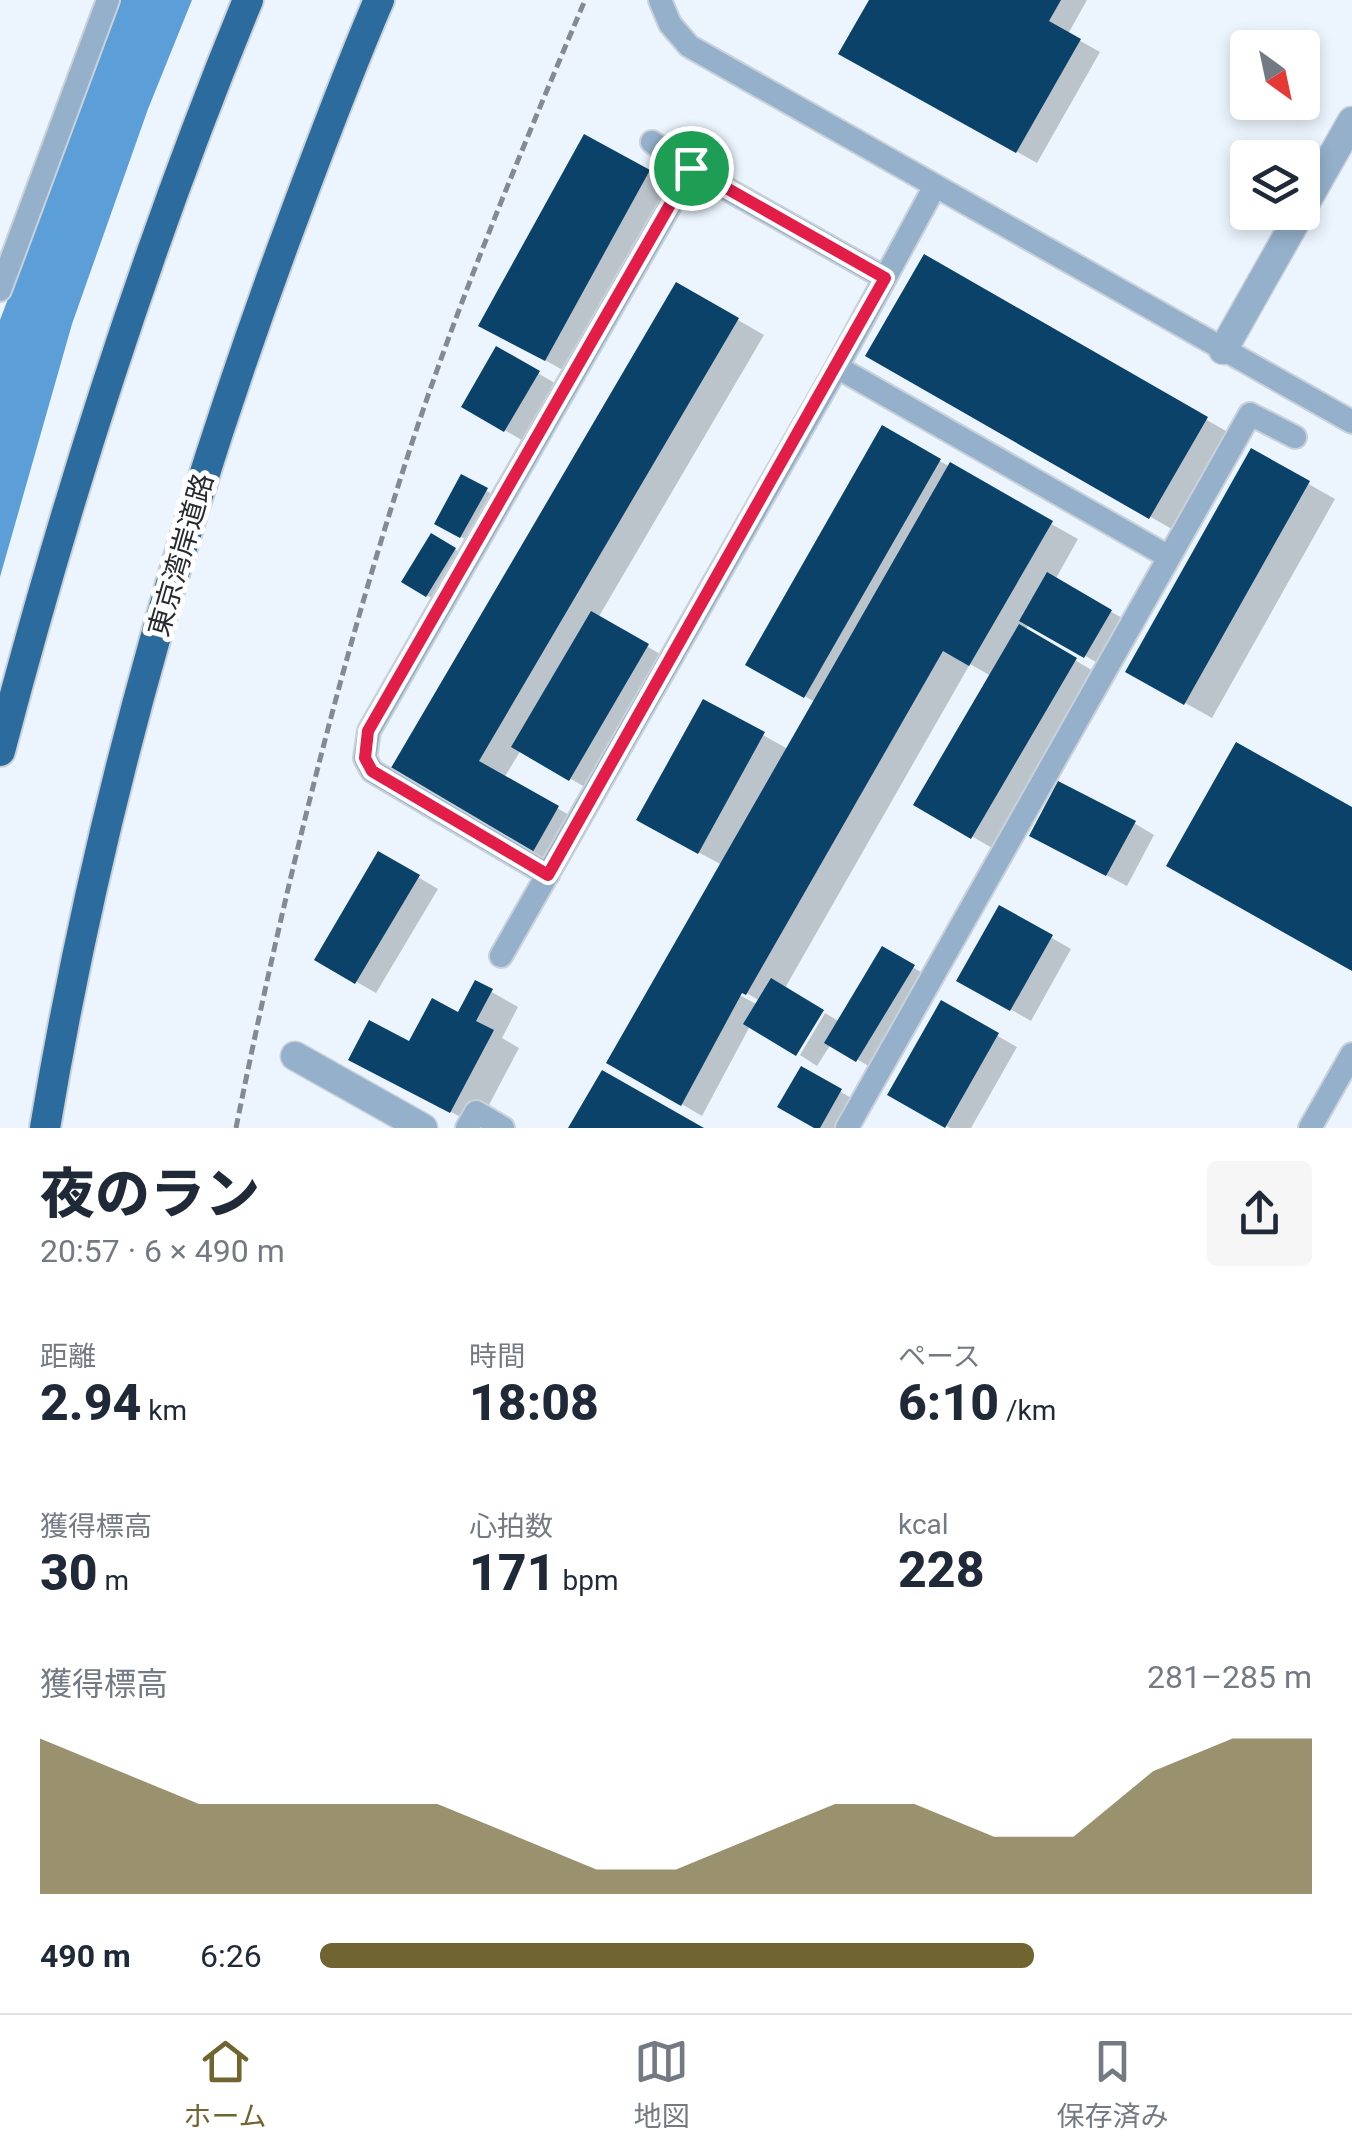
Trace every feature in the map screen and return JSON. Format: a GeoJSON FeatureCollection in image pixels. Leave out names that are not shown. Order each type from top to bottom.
{"type":"FeatureCollection","features":[{"type":"Feature","properties":{"kind":"highway"},"geometry":{"type":"LineString","coordinates":[[0,751],[64,519],[129,312],[205,104],[248,0]]}},
{"type":"Feature","properties":{"kind":"highway","name":"東京湾岸道路"},"geometry":{"type":"LineString","coordinates":[[45,1128],[85,922],[160,624],[247,345],[324,132],[379,0]]}},
{"type":"Feature","properties":{"kind":"street"},"geometry":{"type":"LineString","coordinates":[[0,290],[108,0]]}},
{"type":"Feature","properties":{"kind":"street"},"geometry":{"type":"LineString","coordinates":[[660,0],[670,24],[689,46],[1352,422]]}},
{"type":"Feature","properties":{"kind":"street"},"geometry":{"type":"LineString","coordinates":[[1320,179],[1352,122]]}},
{"type":"Feature","properties":{"kind":"street"},"geometry":{"type":"LineString","coordinates":[[652,142],[885,278]]}},
{"type":"Feature","properties":{"kind":"street"},"geometry":{"type":"LineString","coordinates":[[548,875],[372,771],[365,758],[368,731],[691,168]]}},
{"type":"Feature","properties":{"kind":"street"},"geometry":{"type":"LineString","coordinates":[[501,956],[936,186]]}},
{"type":"Feature","properties":{"kind":"street"},"geometry":{"type":"LineString","coordinates":[[1223,350],[1291,230]]}},
{"type":"Feature","properties":{"kind":"street"},"geometry":{"type":"LineString","coordinates":[[836,367],[1169,558]]}},
{"type":"Feature","properties":{"kind":"street"},"geometry":{"type":"LineString","coordinates":[[847,1128],[1250,414],[1294,437]]}},
{"type":"Feature","properties":{"kind":"street"},"geometry":{"type":"LineString","coordinates":[[1310,1128],[1352,1054]]}},
{"type":"Feature","properties":{"kind":"street"},"geometry":{"type":"LineString","coordinates":[[295,1056],[423,1128]]}},
{"type":"Feature","properties":{"kind":"street"},"geometry":{"type":"LineString","coordinates":[[468,1128],[476,1112],[503,1128]]}},
{"type":"Feature","properties":{"kind":"path"},"geometry":{"type":"LineString","coordinates":[[236,1128],[269,966],[332,709],[410,451],[512,173],[585,0]]}},
{"type":"Feature","properties":{"kind":"water"},"geometry":{"type":"Polygon","coordinates":[[[121,0],[192,0],[148,109],[72,324],[0,577],[0,320],[121,0]]]}},
{"type":"Feature","properties":{"kind":"building"},"geometry":{"type":"Polygon","coordinates":[[[869,0],[1061,0],[1049,21],[1081,39],[1016,153],[838,54],[869,0]]]}},
{"type":"Feature","properties":{"kind":"building"},"geometry":{"type":"Polygon","coordinates":[[[584,134],[650,170],[545,361],[478,326],[584,134]]]}},
{"type":"Feature","properties":{"kind":"building"},"geometry":{"type":"Polygon","coordinates":[[[924,254],[1208,417],[1149,519],[865,356],[924,254]]]}},
{"type":"Feature","properties":{"kind":"building"},"geometry":{"type":"Polygon","coordinates":[[[676,282],[739,318],[479,761],[559,806],[530,857],[388,773],[676,282]]]}},
{"type":"Feature","properties":{"kind":"building"},"geometry":{"type":"Polygon","coordinates":[[[496,346],[540,371],[504,432],[461,407],[496,346]]]}},
{"type":"Feature","properties":{"kind":"building"},"geometry":{"type":"Polygon","coordinates":[[[882,425],[941,459],[804,698],[745,665],[882,425]]]}},
{"type":"Feature","properties":{"kind":"building"},"geometry":{"type":"Polygon","coordinates":[[[1251,448],[1310,481],[1184,705],[1125,672],[1251,448]]]}},
{"type":"Feature","properties":{"kind":"building"},"geometry":{"type":"Polygon","coordinates":[[[950,462],[1053,521],[969,666],[943,651],[746,995],[742,993],[681,1106],[606,1063],[950,462]]]}},
{"type":"Feature","properties":{"kind":"building"},"geometry":{"type":"Polygon","coordinates":[[[461,474],[488,488],[460,538],[434,524],[461,474]]]}},
{"type":"Feature","properties":{"kind":"building"},"geometry":{"type":"Polygon","coordinates":[[[431,533],[456,548],[426,597],[401,582],[431,533]]]}},
{"type":"Feature","properties":{"kind":"building"},"geometry":{"type":"Polygon","coordinates":[[[1047,572],[1112,610],[1084,658],[1019,621],[1047,572]]]}},
{"type":"Feature","properties":{"kind":"building"},"geometry":{"type":"Polygon","coordinates":[[[591,611],[649,644],[569,781],[511,747],[591,611]]]}},
{"type":"Feature","properties":{"kind":"building"},"geometry":{"type":"Polygon","coordinates":[[[1019,624],[1077,658],[971,839],[913,805],[1019,624]]]}},
{"type":"Feature","properties":{"kind":"building"},"geometry":{"type":"Polygon","coordinates":[[[703,699],[765,732],[698,854],[636,820],[703,699]]]}},
{"type":"Feature","properties":{"kind":"building"},"geometry":{"type":"Polygon","coordinates":[[[1236,742],[1352,807],[1352,971],[1166,866],[1236,742]]]}},
{"type":"Feature","properties":{"kind":"building"},"geometry":{"type":"Polygon","coordinates":[[[1058,781],[1136,821],[1106,876],[1029,836],[1058,781]]]}},
{"type":"Feature","properties":{"kind":"building"},"geometry":{"type":"Polygon","coordinates":[[[378,851],[420,875],[355,984],[314,960],[378,851]]]}},
{"type":"Feature","properties":{"kind":"building"},"geometry":{"type":"Polygon","coordinates":[[[999,905],[1053,935],[1010,1011],[956,981],[999,905]]]}},
{"type":"Feature","properties":{"kind":"building"},"geometry":{"type":"Polygon","coordinates":[[[882,946],[915,965],[856,1062],[824,1043],[882,946]]]}},
{"type":"Feature","properties":{"kind":"building"},"geometry":{"type":"Polygon","coordinates":[[[771,978],[824,1010],[796,1056],[743,1024],[771,978]]]}},
{"type":"Feature","properties":{"kind":"building"},"geometry":{"type":"Polygon","coordinates":[[[475,980],[493,989],[476,1021],[494,1030],[450,1113],[348,1060],[369,1020],[409,1041],[432,998],[458,1012],[475,980]]]}},
{"type":"Feature","properties":{"kind":"building"},"geometry":{"type":"Polygon","coordinates":[[[941,1000],[999,1033],[945,1128],[887,1095],[941,1000]]]}},
{"type":"Feature","properties":{"kind":"building"},"geometry":{"type":"Polygon","coordinates":[[[801,1066],[842,1089],[820,1128],[777,1107],[801,1066]]]}},
{"type":"Feature","properties":{"kind":"building"},"geometry":{"type":"Polygon","coordinates":[[[602,1070],[704,1128],[568,1128],[602,1070]]]}},
{"type":"Feature","properties":{"kind":"route"},"geometry":{"type":"LineString","coordinates":[[691,168],[885,278],[548,875],[372,771],[365,758],[368,731],[691,168]]}}]}
